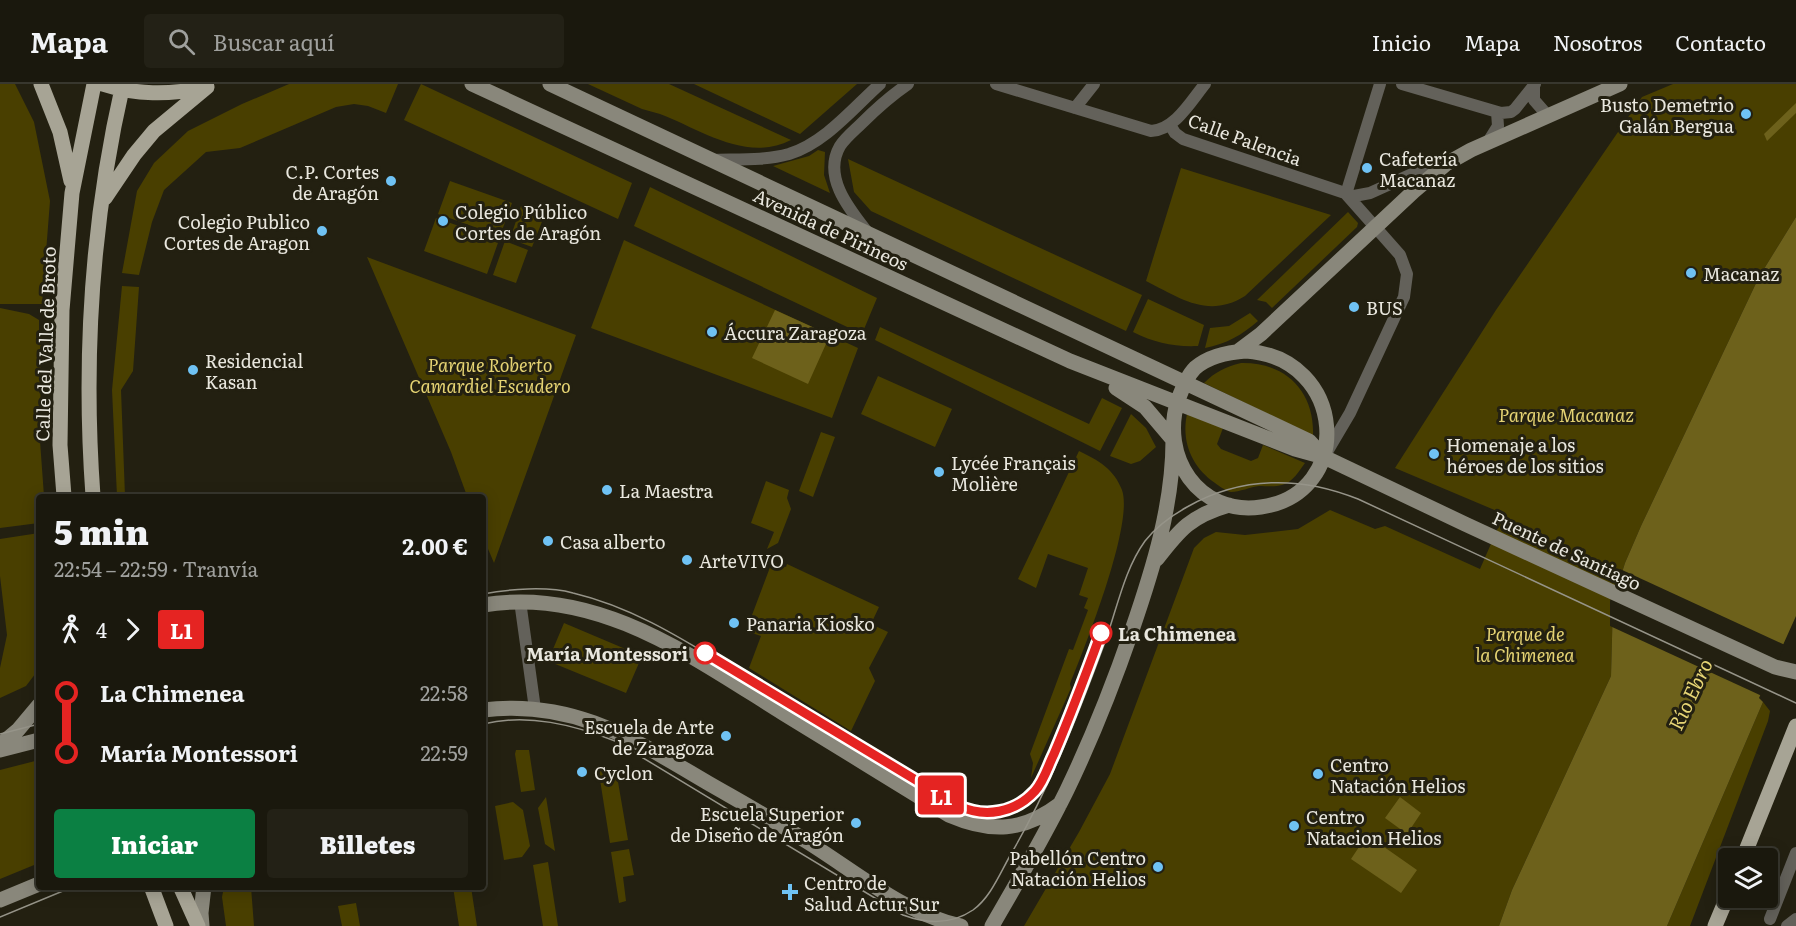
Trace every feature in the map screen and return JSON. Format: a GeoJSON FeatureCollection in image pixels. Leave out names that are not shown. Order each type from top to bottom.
{"type":"FeatureCollection","features":[{"type":"Feature","properties":{"kind":"main road","name":"Calle del Valle de Broto"},"geometry":{"type":"LineString","coordinates":[[41,84],[60,132],[72,193]]}},
{"type":"Feature","properties":{"kind":"main road","name":"Calle del Valle de Broto"},"geometry":{"type":"LineString","coordinates":[[64,494],[60,444],[61,340],[72,193],[94,84]]}},
{"type":"Feature","properties":{"kind":"main road"},"geometry":{"type":"LineString","coordinates":[[103,84],[161,94],[179,93],[212,86]]}},
{"type":"Feature","properties":{"kind":"main road","name":"Avenida de Pirineos"},"geometry":{"type":"LineString","coordinates":[[472,84],[1070,361],[1295,449],[1324,457]]}},
{"type":"Feature","properties":{"kind":"main road","name":"Avenida de Pirineos"},"geometry":{"type":"LineString","coordinates":[[550,84],[1309,441],[1324,457]]}},
{"type":"Feature","properties":{"kind":"main road"},"geometry":{"type":"LineString","coordinates":[[1237,352],[1261,334],[1425,182],[1453,160],[1488,142],[1620,84]]}},
{"type":"Feature","properties":{"kind":"main road"},"geometry":{"type":"LineString","coordinates":[[101,203],[134,155],[154,131],[212,86]]}},
{"type":"Feature","properties":{"kind":"main road"},"geometry":{"type":"LineString","coordinates":[[93,494],[89,378],[94,270],[101,203],[123,87]]}},
{"type":"Feature","properties":{"kind":"main road"},"geometry":{"type":"LineString","coordinates":[[992,926],[1060,804],[1105,705],[1155,561],[1172,472],[1173,440],[1173,422],[1185,382],[1205,361],[1237,352],[1257,352],[1284,360],[1314,386],[1325,412],[1327,429],[1324,457],[1311,478],[1290,497],[1261,507],[1245,508],[1229,505],[1215,499],[1191,481],[1182,468],[1173,440],[1145,406],[1070,361]]}},
{"type":"Feature","properties":{"kind":"main road","name":"Puente de Santiago"},"geometry":{"type":"LineString","coordinates":[[1324,457],[1775,668],[1796,672]]}},
{"type":"Feature","properties":{"kind":"main road"},"geometry":{"type":"LineString","coordinates":[[1155,561],[1178,531],[1192,520],[1229,505]]}},
{"type":"Feature","properties":{"kind":"main road"},"geometry":{"type":"LineString","coordinates":[[486,605],[520,601],[588,609],[645,631],[700,661],[949,815],[963,821],[985,827],[1008,828],[1029,822],[1060,804]]}},
{"type":"Feature","properties":{"kind":"main road"},"geometry":{"type":"LineString","coordinates":[[486,710],[514,707],[535,709],[580,717],[602,725],[642,745],[807,841],[908,906],[943,922],[961,926]]}},
{"type":"Feature","properties":{"kind":"main road"},"geometry":{"type":"LineString","coordinates":[[0,745],[18,730],[36,709]]}},
{"type":"Feature","properties":{"kind":"main road"},"geometry":{"type":"LineString","coordinates":[[1747,848],[1796,726]]}},
{"type":"Feature","properties":{"kind":"main road"},"geometry":{"type":"LineString","coordinates":[[0,750],[36,741]]}},
{"type":"Feature","properties":{"kind":"main road"},"geometry":{"type":"LineString","coordinates":[[0,900],[36,886]]}},
{"type":"Feature","properties":{"kind":"main road"},"geometry":{"type":"LineString","coordinates":[[152,890],[166,926]]}},
{"type":"Feature","properties":{"kind":"main road"},"geometry":{"type":"LineString","coordinates":[[182,890],[200,926]]}},
{"type":"Feature","properties":{"kind":"main road"},"geometry":{"type":"LineString","coordinates":[[200,926],[204,890]]}},
{"type":"Feature","properties":{"kind":"main road"},"geometry":{"type":"LineString","coordinates":[[908,906],[925,926]]}},
{"type":"Feature","properties":{"kind":"main road"},"geometry":{"type":"LineString","coordinates":[[1715,926],[1723,908]]}},
{"type":"Feature","properties":{"kind":"street"},"geometry":{"type":"LineString","coordinates":[[710,160],[772,157],[799,150],[819,138],[880,84]]}},
{"type":"Feature","properties":{"kind":"street"},"geometry":{"type":"LineString","coordinates":[[869,234],[840,194],[836,182],[836,160],[841,146],[848,137],[872,113],[908,84]]}},
{"type":"Feature","properties":{"kind":"street","name":"Calle Palencia"},"geometry":{"type":"LineString","coordinates":[[996,84],[1151,131],[1170,125],[1183,139],[1346,194],[1364,195],[1421,170],[1453,160]]}},
{"type":"Feature","properties":{"kind":"street"},"geometry":{"type":"LineString","coordinates":[[1075,108],[1094,84]]}},
{"type":"Feature","properties":{"kind":"street"},"geometry":{"type":"LineString","coordinates":[[1170,125],[1205,84]]}},
{"type":"Feature","properties":{"kind":"street"},"geometry":{"type":"LineString","coordinates":[[1346,194],[1380,84]]}},
{"type":"Feature","properties":{"kind":"street"},"geometry":{"type":"LineString","coordinates":[[1402,84],[1497,112],[1513,111],[1534,85]]}},
{"type":"Feature","properties":{"kind":"street"},"geometry":{"type":"LineString","coordinates":[[1534,85],[1534,100],[1548,116]]}},
{"type":"Feature","properties":{"kind":"street"},"geometry":{"type":"LineString","coordinates":[[1488,142],[1498,126],[1497,112]]}},
{"type":"Feature","properties":{"kind":"street","name":"Calle Palencia"},"geometry":{"type":"LineString","coordinates":[[1324,457],[1350,413],[1400,306],[1406,288],[1407,274],[1404,262],[1346,194]]}},
{"type":"Feature","properties":{"kind":"street"},"geometry":{"type":"LineString","coordinates":[[520,601],[535,709]]}},
{"type":"Feature","properties":{"kind":"street"},"geometry":{"type":"LineString","coordinates":[[1770,919],[1796,853]]}},
{"type":"Feature","properties":{"kind":"street"},"geometry":{"type":"LineString","coordinates":[[1787,926],[1796,919]]}},
{"type":"Feature","properties":{"kind":"green space"},"geometry":{"type":"Polygon","coordinates":[[[0,84],[15,84],[34,122],[50,201],[42,304],[0,304],[0,84]]]}},
{"type":"Feature","properties":{"kind":"green space"},"geometry":{"type":"Polygon","coordinates":[[[289,84],[398,84],[386,113],[368,106],[354,104],[336,107],[240,148],[206,152],[164,190],[152,222],[139,275],[122,273],[137,191],[154,163],[188,131],[289,84]]]}},
{"type":"Feature","properties":{"kind":"green space"},"geometry":{"type":"Polygon","coordinates":[[[421,84],[632,183],[618,219],[404,120],[421,84]]]}},
{"type":"Feature","properties":{"kind":"green space"},"geometry":{"type":"Polygon","coordinates":[[[588,84],[669,84],[791,140],[774,146],[757,148],[740,146],[642,109],[588,84]]]}},
{"type":"Feature","properties":{"kind":"green space"},"geometry":{"type":"Polygon","coordinates":[[[694,84],[857,84],[800,134],[694,84]]]}},
{"type":"Feature","properties":{"kind":"green space"},"geometry":{"type":"Polygon","coordinates":[[[1673,84],[1796,84],[1796,217],[1759,277],[1625,563],[1613,601],[1611,676],[1512,890],[1499,926],[1024,926],[1110,774],[1194,548],[1204,538],[1216,532],[1245,535],[1298,529],[1330,510],[1375,529],[1385,526],[1480,569],[1504,514],[1395,468],[1496,310],[1642,97],[1673,84]]]}},
{"type":"Feature","properties":{"kind":"green space"},"geometry":{"type":"Polygon","coordinates":[[[818,150],[825,152],[824,175],[830,193],[773,166],[809,156],[818,150]]]}},
{"type":"Feature","properties":{"kind":"green space"},"geometry":{"type":"Polygon","coordinates":[[[848,159],[1142,295],[1126,331],[871,211],[854,192],[848,159]]]}},
{"type":"Feature","properties":{"kind":"green space"},"geometry":{"type":"Polygon","coordinates":[[[1181,168],[1331,215],[1245,296],[1232,303],[1219,306],[1194,304],[1146,281],[1181,168]]]}},
{"type":"Feature","properties":{"kind":"green space"},"geometry":{"type":"Polygon","coordinates":[[[450,181],[512,203],[500,236],[438,214],[450,181]]]}},
{"type":"Feature","properties":{"kind":"green space"},"geometry":{"type":"Polygon","coordinates":[[[650,187],[877,298],[862,334],[634,226],[650,187]]]}},
{"type":"Feature","properties":{"kind":"green space"},"geometry":{"type":"Polygon","coordinates":[[[521,206],[545,214],[532,247],[510,239],[521,206]]]}},
{"type":"Feature","properties":{"kind":"green space"},"geometry":{"type":"Polygon","coordinates":[[[1348,212],[1358,223],[1357,227],[1272,308],[1266,302],[1257,300],[1348,212]]]}},
{"type":"Feature","properties":{"kind":"green space"},"geometry":{"type":"Polygon","coordinates":[[[436,218],[499,240],[487,274],[424,251],[436,218]]]}},
{"type":"Feature","properties":{"kind":"green space","name":"Áccura Zaragoza"},"geometry":{"type":"Polygon","coordinates":[[[624,240],[858,348],[832,418],[591,328],[624,240]]]}},
{"type":"Feature","properties":{"kind":"green space"},"geometry":{"type":"Polygon","coordinates":[[[505,241],[528,250],[516,283],[493,275],[505,241]]]}},
{"type":"Feature","properties":{"kind":"green space","name":"Parque Roberto Camardiel Escudero"},"geometry":{"type":"Polygon","coordinates":[[[367,257],[576,335],[494,563],[486,544],[486,494],[466,494],[451,452],[367,257]]]}},
{"type":"Feature","properties":{"kind":"green space"},"geometry":{"type":"Polygon","coordinates":[[[122,286],[139,287],[133,371],[121,390],[125,494],[117,494],[112,390],[122,286]]]}},
{"type":"Feature","properties":{"kind":"green space"},"geometry":{"type":"Polygon","coordinates":[[[1148,299],[1204,325],[1198,346],[1165,343],[1133,332],[1148,299]]]}},
{"type":"Feature","properties":{"kind":"green space"},"geometry":{"type":"Polygon","coordinates":[[[0,308],[29,314],[39,320],[39,333],[41,334],[40,441],[44,494],[36,494],[36,523],[0,528],[0,308]]]}},
{"type":"Feature","properties":{"kind":"green space"},"geometry":{"type":"Polygon","coordinates":[[[1250,313],[1258,321],[1252,326],[1240,335],[1205,348],[1210,328],[1229,326],[1250,313]]]}},
{"type":"Feature","properties":{"kind":"green space"},"geometry":{"type":"Polygon","coordinates":[[[880,327],[1089,424],[1102,398],[1122,408],[1100,451],[875,340],[880,327]]]}},
{"type":"Feature","properties":{"kind":"green space"},"geometry":{"type":"Polygon","coordinates":[[[1241,363],[1271,368],[1294,382],[1309,405],[1313,436],[1204,383],[1221,370],[1241,363]]]}},
{"type":"Feature","properties":{"kind":"green space"},"geometry":{"type":"Polygon","coordinates":[[[878,376],[952,409],[935,447],[861,414],[878,376]]]}},
{"type":"Feature","properties":{"kind":"green space"},"geometry":{"type":"Polygon","coordinates":[[[1131,414],[1146,428],[1156,447],[1140,461],[1131,464],[1110,456],[1131,414]]]}},
{"type":"Feature","properties":{"kind":"green space"},"geometry":{"type":"Polygon","coordinates":[[[1187,414],[1223,428],[1217,444],[1221,449],[1251,461],[1258,458],[1263,445],[1305,463],[1286,484],[1259,486],[1234,492],[1227,491],[1207,477],[1194,462],[1187,444],[1187,414]]]}},
{"type":"Feature","properties":{"kind":"green space"},"geometry":{"type":"Polygon","coordinates":[[[821,432],[835,437],[813,497],[799,491],[821,432]]]}},
{"type":"Feature","properties":{"kind":"green space"},"geometry":{"type":"Polygon","coordinates":[[[1079,451],[1105,466],[1119,483],[1124,507],[1121,529],[1106,586],[1070,684],[1071,688],[1031,778],[1033,763],[1030,754],[1069,649],[1073,650],[1088,610],[1084,608],[1088,598],[1079,595],[1088,568],[1048,554],[1036,588],[1018,579],[1079,451]]]}},
{"type":"Feature","properties":{"kind":"green space"},"geometry":{"type":"Polygon","coordinates":[[[766,481],[789,490],[787,498],[791,509],[778,543],[767,549],[774,532],[751,523],[766,481]]]}},
{"type":"Feature","properties":{"kind":"green space"},"geometry":{"type":"Polygon","coordinates":[[[36,533],[36,673],[26,686],[0,698],[0,668],[7,635],[0,576],[0,539],[36,533]]]}},
{"type":"Feature","properties":{"kind":"green space"},"geometry":{"type":"Polygon","coordinates":[[[772,562],[786,567],[787,564],[879,607],[871,624],[888,632],[869,668],[875,681],[851,731],[749,668],[761,636],[746,631],[772,562]]]}},
{"type":"Feature","properties":{"kind":"green space"},"geometry":{"type":"Polygon","coordinates":[[[564,623],[642,656],[626,693],[548,661],[564,623]]]}},
{"type":"Feature","properties":{"kind":"green space"},"geometry":{"type":"Polygon","coordinates":[[[1763,702],[1770,711],[1768,721],[1690,926],[1667,926],[1763,702]]]}},
{"type":"Feature","properties":{"kind":"green space"},"geometry":{"type":"Polygon","coordinates":[[[516,750],[529,750],[535,790],[521,792],[516,750]]]}},
{"type":"Feature","properties":{"kind":"green space"},"geometry":{"type":"Polygon","coordinates":[[[36,761],[36,864],[0,879],[0,770],[36,761]]]}},
{"type":"Feature","properties":{"kind":"green space"},"geometry":{"type":"Polygon","coordinates":[[[598,767],[617,776],[628,840],[610,843],[598,767]]]}},
{"type":"Feature","properties":{"kind":"green space"},"geometry":{"type":"Polygon","coordinates":[[[546,797],[555,851],[545,844],[538,808],[546,797]]]}},
{"type":"Feature","properties":{"kind":"green space"},"geometry":{"type":"Polygon","coordinates":[[[513,802],[523,810],[530,846],[522,857],[504,860],[495,806],[513,802]]]}},
{"type":"Feature","properties":{"kind":"green space"},"geometry":{"type":"Polygon","coordinates":[[[629,849],[634,875],[623,877],[626,901],[619,903],[611,852],[629,849]]]}},
{"type":"Feature","properties":{"kind":"green space"},"geometry":{"type":"Polygon","coordinates":[[[548,862],[558,926],[543,926],[533,865],[548,862]]]}},
{"type":"Feature","properties":{"kind":"green space"},"geometry":{"type":"Polygon","coordinates":[[[223,890],[251,890],[254,926],[226,926],[222,897],[223,890]]]}},
{"type":"Feature","properties":{"kind":"green space"},"geometry":{"type":"Polygon","coordinates":[[[453,890],[471,890],[477,926],[459,926],[453,890]]]}},
{"type":"Feature","properties":{"kind":"green space"},"geometry":{"type":"Polygon","coordinates":[[[356,903],[360,926],[342,926],[338,906],[356,903]]]}},
{"type":"Feature","properties":{"kind":"water"},"geometry":{"type":"Polygon","coordinates":[[[1796,103],[1796,113],[1767,141],[1764,134],[1796,103]]]}},
{"type":"Feature","properties":{"kind":"water","name":"Río Ebro"},"geometry":{"type":"Polygon","coordinates":[[[1796,217],[1796,616],[1759,698],[1763,702],[1667,926],[1499,926],[1512,890],[1611,676],[1613,601],[1625,563],[1759,277],[1796,217]]]}},
{"type":"Feature","properties":{"kind":"water"},"geometry":{"type":"Polygon","coordinates":[[[775,310],[830,335],[808,384],[752,358],[775,310]]]}},
{"type":"Feature","properties":{"kind":"water"},"geometry":{"type":"Polygon","coordinates":[[[1400,797],[1421,813],[1407,834],[1385,818],[1400,797]]]}},
{"type":"Feature","properties":{"kind":"water"},"geometry":{"type":"Polygon","coordinates":[[[1367,835],[1417,870],[1401,893],[1351,859],[1367,835]]]}},
{"type":"Feature","properties":{"kind":"pier"},"geometry":{"type":"Polygon","coordinates":[[[1620,569],[1785,645],[1762,696],[1610,626],[1610,601],[1620,569]]]}},
{"type":"Feature","properties":{"kind":"tram line"},"geometry":{"type":"LineString","coordinates":[[486,723],[517,720],[550,722],[615,741],[903,915],[921,920],[948,921],[973,910],[990,892],[1025,829],[1062,750],[1105,642],[1126,577],[1145,541],[1170,518],[1208,497],[1228,489],[1271,483],[1315,486],[1358,499],[1796,703]]}},
{"type":"Feature","properties":{"kind":"tram line"},"geometry":{"type":"LineString","coordinates":[[486,594],[528,589],[563,591],[616,606],[694,646],[933,792],[969,809],[989,813],[1008,809],[1032,793],[1043,777]]}},
{"type":"Feature","properties":{"kind":"tram line","name":"L1"},"geometry":{"type":"LineString","coordinates":[[705,653],[959,806],[988,813],[1011,808],[1026,799],[1039,785],[1058,745],[1101,633]]}},
{"type":"Feature","properties":{"kind":"tram line"},"geometry":{"type":"LineString","coordinates":[[0,734],[36,725]]}},
{"type":"Feature","properties":{"kind":"tram line"},"geometry":{"type":"LineString","coordinates":[[0,917],[65,890]]}},
{"type":"Feature","properties":{"kind":"place","name":"Busto Demetrio Galán Bergua"},"geometry":{"type":"Point","coordinates":[1746,114]}},
{"type":"Feature","properties":{"kind":"place","name":"Cafetería Macanaz"},"geometry":{"type":"Point","coordinates":[1367,168]}},
{"type":"Feature","properties":{"kind":"place","name":"C.P. Cortes de Aragón"},"geometry":{"type":"Point","coordinates":[391,181]}},
{"type":"Feature","properties":{"kind":"place","name":"Colegio Público Cortes de Aragón"},"geometry":{"type":"Point","coordinates":[443,221]}},
{"type":"Feature","properties":{"kind":"place","name":"Colegio Publico Cortes de Aragon"},"geometry":{"type":"Point","coordinates":[322,231]}},
{"type":"Feature","properties":{"kind":"place","name":"Macanaz"},"geometry":{"type":"Point","coordinates":[1691,273]}},
{"type":"Feature","properties":{"kind":"place","name":"BUS"},"geometry":{"type":"Point","coordinates":[1354,307]}},
{"type":"Feature","properties":{"kind":"place","name":"Áccura Zaragoza"},"geometry":{"type":"Point","coordinates":[712,332]}},
{"type":"Feature","properties":{"kind":"place","name":"Residencial Kasan"},"geometry":{"type":"Point","coordinates":[193,370]}},
{"type":"Feature","properties":{"kind":"place","name":"Homenaje a los héroes de los sitios"},"geometry":{"type":"Point","coordinates":[1434,454]}},
{"type":"Feature","properties":{"kind":"place","name":"Lycée Français Molière"},"geometry":{"type":"Point","coordinates":[939,472]}},
{"type":"Feature","properties":{"kind":"place","name":"La Maestra"},"geometry":{"type":"Point","coordinates":[607,490]}},
{"type":"Feature","properties":{"kind":"place","name":"Casa alberto"},"geometry":{"type":"Point","coordinates":[548,541]}},
{"type":"Feature","properties":{"kind":"place","name":"ArteVIVO"},"geometry":{"type":"Point","coordinates":[687,560]}},
{"type":"Feature","properties":{"kind":"place","name":"Panaria Kiosko"},"geometry":{"type":"Point","coordinates":[734,623]}},
{"type":"Feature","properties":{"kind":"place","name":"La Chimenea"},"geometry":{"type":"Point","coordinates":[1101,633]}},
{"type":"Feature","properties":{"kind":"place","name":"María Montessori"},"geometry":{"type":"Point","coordinates":[705,653]}},
{"type":"Feature","properties":{"kind":"place","name":"Escuela de Arte de Zaragoza"},"geometry":{"type":"Point","coordinates":[726,736]}},
{"type":"Feature","properties":{"kind":"place","name":"Cyclon"},"geometry":{"type":"Point","coordinates":[582,772]}},
{"type":"Feature","properties":{"kind":"place","name":"Centro Natación Helios"},"geometry":{"type":"Point","coordinates":[1318,774]}},
{"type":"Feature","properties":{"kind":"place","name":"Escuela Superior de Diseño de Aragón"},"geometry":{"type":"Point","coordinates":[856,823]}},
{"type":"Feature","properties":{"kind":"place","name":"Centro Natacion Helios"},"geometry":{"type":"Point","coordinates":[1294,826]}},
{"type":"Feature","properties":{"kind":"place","name":"Pabellón Centro Natación Helios"},"geometry":{"type":"Point","coordinates":[1158,867]}},
{"type":"Feature","properties":{"kind":"place","name":"Centro de Salud Actur Sur"},"geometry":{"type":"Point","coordinates":[790,892]}},
{"type":"Feature","properties":{"kind":"park label","name":"Parque Macanaz"},"geometry":{"type":"Point","coordinates":[1566,414]}},
{"type":"Feature","properties":{"kind":"park label","name":"Parque de la Chimenea"},"geometry":{"type":"Point","coordinates":[1525,643]}}]}
